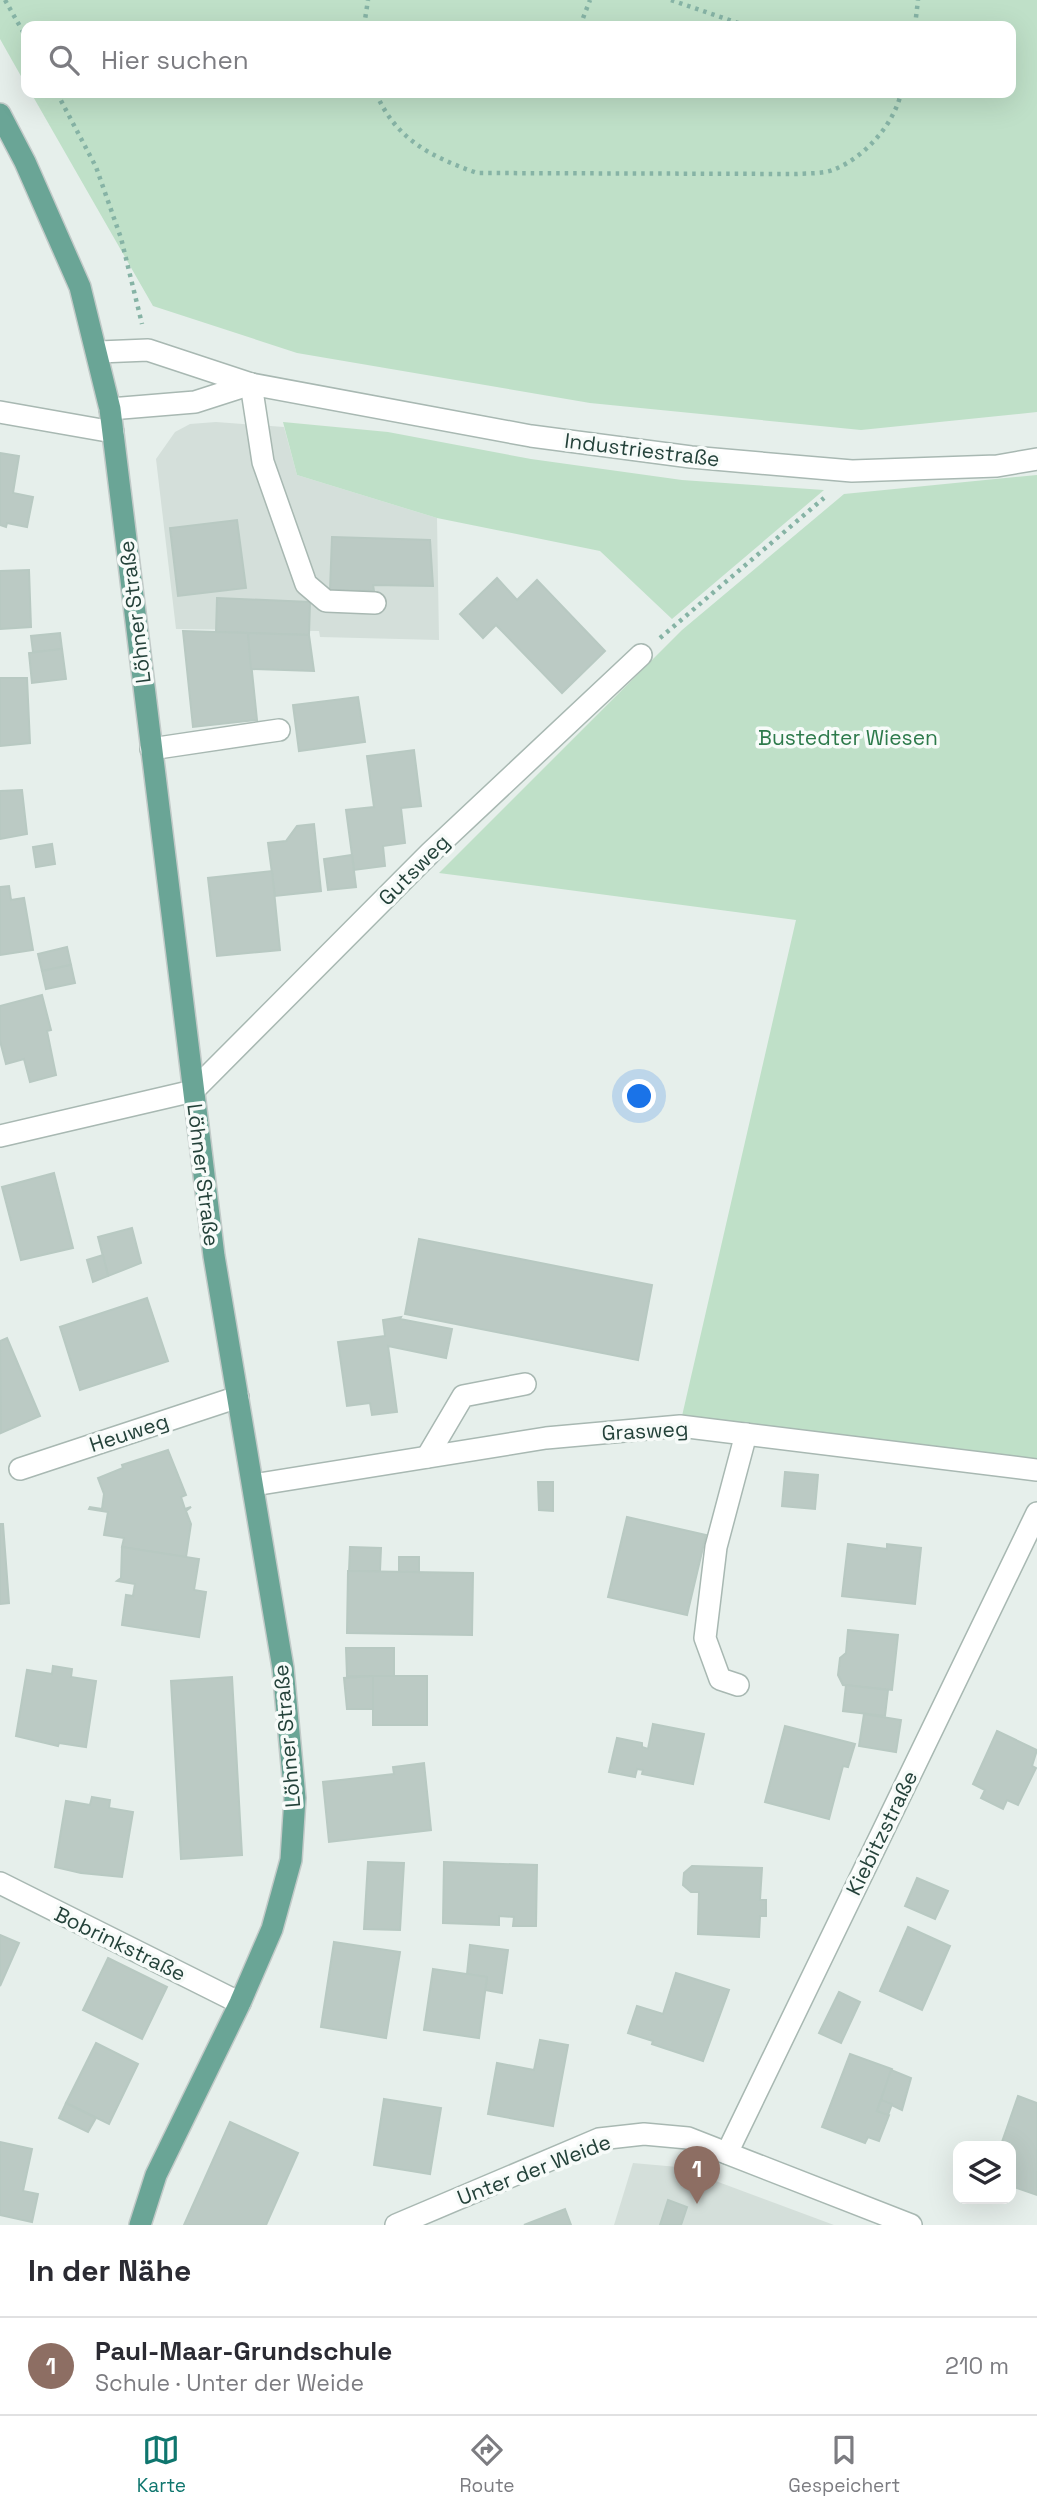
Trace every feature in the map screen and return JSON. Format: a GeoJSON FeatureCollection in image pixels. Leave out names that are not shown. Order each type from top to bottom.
{"type":"FeatureCollection","features":[{"type":"Feature","properties":{"kind":"main road","name":"Löhner Straße"},"geometry":{"type":"LineString","coordinates":[[0,114],[25,162],[80,287],[99,352],[110,409],[214,1256],[283,1668],[295,1798],[291,1860],[272,1929],[240,2003],[156,2175],[140,2225]]}},
{"type":"Feature","properties":{"kind":"street","name":"Industriestraße"},"geometry":{"type":"LineString","coordinates":[[99,352],[148,350],[251,384],[531,436],[691,457],[852,471],[997,466],[1037,459]]}},
{"type":"Feature","properties":{"kind":"street","name":"Industriestraße"},"geometry":{"type":"LineString","coordinates":[[110,409],[195,401],[251,384]]}},
{"type":"Feature","properties":{"kind":"street"},"geometry":{"type":"LineString","coordinates":[[251,384],[263,462],[306,584],[327,601],[375,603]]}},
{"type":"Feature","properties":{"kind":"street"},"geometry":{"type":"LineString","coordinates":[[0,412],[113,432]]}},
{"type":"Feature","properties":{"kind":"street","name":"Gutsweg"},"geometry":{"type":"LineString","coordinates":[[193,1091],[430,853],[641,655]]}},
{"type":"Feature","properties":{"kind":"street"},"geometry":{"type":"LineString","coordinates":[[151,749],[279,730]]}},
{"type":"Feature","properties":{"kind":"street"},"geometry":{"type":"LineString","coordinates":[[0,1136],[193,1091]]}},
{"type":"Feature","properties":{"kind":"street"},"geometry":{"type":"LineString","coordinates":[[427,1457],[463,1396],[524,1384]]}},
{"type":"Feature","properties":{"kind":"street","name":"Heuweg"},"geometry":{"type":"LineString","coordinates":[[20,1469],[238,1397]]}},
{"type":"Feature","properties":{"kind":"street","name":"Grasweg"},"geometry":{"type":"LineString","coordinates":[[254,1485],[546,1438],[680,1426],[1037,1470]]}},
{"type":"Feature","properties":{"kind":"street"},"geometry":{"type":"LineString","coordinates":[[738,1685],[720,1679],[705,1638],[716,1547],[746,1434]]}},
{"type":"Feature","properties":{"kind":"street","name":"Kiebitzstraße"},"geometry":{"type":"LineString","coordinates":[[727,2153],[1037,1513]]}},
{"type":"Feature","properties":{"kind":"street","name":"Bobrinkstraße"},"geometry":{"type":"LineString","coordinates":[[0,1883],[240,2003]]}},
{"type":"Feature","properties":{"kind":"street","name":"Unter der Weide"},"geometry":{"type":"LineString","coordinates":[[396,2225],[599,2139],[666,2135],[688,2138],[911,2225]]}},
{"type":"Feature","properties":{"kind":"path"},"geometry":{"type":"LineString","coordinates":[[5,0],[21,28]]}},
{"type":"Feature","properties":{"kind":"path"},"geometry":{"type":"LineString","coordinates":[[365,21],[368,0]]}},
{"type":"Feature","properties":{"kind":"path"},"geometry":{"type":"LineString","coordinates":[[582,21],[590,0]]}},
{"type":"Feature","properties":{"kind":"path"},"geometry":{"type":"LineString","coordinates":[[671,0],[732,21]]}},
{"type":"Feature","properties":{"kind":"path"},"geometry":{"type":"LineString","coordinates":[[916,21],[918,0]]}},
{"type":"Feature","properties":{"kind":"path"},"geometry":{"type":"LineString","coordinates":[[60,98],[96,167],[121,238],[148,350]]}},
{"type":"Feature","properties":{"kind":"path"},"geometry":{"type":"LineString","coordinates":[[379,98],[401,132],[433,157],[477,173],[797,174],[834,170],[869,149],[900,98]]}},
{"type":"Feature","properties":{"kind":"path"},"geometry":{"type":"LineString","coordinates":[[641,655],[852,471]]}},
{"type":"Feature","properties":{"kind":"shaded area"},"geometry":{"type":"Polygon","coordinates":[[[216,422],[284,427],[297,475],[437,518],[439,640],[320,637],[319,631],[176,629],[156,459],[175,432],[190,424],[216,422]]]}},
{"type":"Feature","properties":{"kind":"shaded area"},"geometry":{"type":"Polygon","coordinates":[[[633,2163],[678,2167],[834,2225],[614,2225],[633,2163]]]}},
{"type":"Feature","properties":{"kind":"green space"},"geometry":{"type":"Polygon","coordinates":[[[0,0],[1037,0],[1037,412],[861,430],[590,403],[297,353],[153,306],[34,98],[1016,98],[1016,21],[21,21],[21,76],[0,39],[0,0]]]}},
{"type":"Feature","properties":{"kind":"green space"},"geometry":{"type":"Polygon","coordinates":[[[283,422],[388,432],[531,459],[682,480],[824,490],[672,619],[600,551],[437,518],[297,475],[283,422]]]}},
{"type":"Feature","properties":{"kind":"green space","name":"Bustedter Wiesen"},"geometry":{"type":"Polygon","coordinates":[[[1037,475],[1037,1460],[682,1416],[796,920],[439,873],[682,630],[844,494],[1037,475]]]}},
{"type":"Feature","properties":{"kind":"building"},"geometry":{"type":"Polygon","coordinates":[[[0,453],[19,456],[13,493],[33,497],[27,527],[7,523],[6,527],[0,525],[0,453]]]}},
{"type":"Feature","properties":{"kind":"building"},"geometry":{"type":"Polygon","coordinates":[[[237,520],[246,588],[178,596],[170,528],[237,520]]]}},
{"type":"Feature","properties":{"kind":"building"},"geometry":{"type":"Polygon","coordinates":[[[332,537],[430,540],[433,586],[373,585],[374,591],[330,590],[332,537]]]}},
{"type":"Feature","properties":{"kind":"building"},"geometry":{"type":"Polygon","coordinates":[[[29,570],[31,627],[0,629],[0,571],[29,570]]]}},
{"type":"Feature","properties":{"kind":"building"},"geometry":{"type":"Polygon","coordinates":[[[497,578],[517,600],[537,580],[605,651],[562,693],[496,625],[483,638],[460,614],[497,578]]]}},
{"type":"Feature","properties":{"kind":"building"},"geometry":{"type":"Polygon","coordinates":[[[217,598],[310,602],[309,635],[216,632],[217,598]]]}},
{"type":"Feature","properties":{"kind":"building"},"geometry":{"type":"Polygon","coordinates":[[[183,631],[248,633],[257,720],[193,727],[183,631]]]}},
{"type":"Feature","properties":{"kind":"building"},"geometry":{"type":"Polygon","coordinates":[[[60,633],[62,649],[33,652],[31,636],[60,633]]]}},
{"type":"Feature","properties":{"kind":"building"},"geometry":{"type":"Polygon","coordinates":[[[248,633],[309,635],[314,671],[251,669],[248,633]]]}},
{"type":"Feature","properties":{"kind":"building"},"geometry":{"type":"Polygon","coordinates":[[[62,649],[66,679],[32,683],[29,653],[62,649]]]}},
{"type":"Feature","properties":{"kind":"building"},"geometry":{"type":"Polygon","coordinates":[[[0,678],[27,678],[30,743],[0,746],[0,678]]]}},
{"type":"Feature","properties":{"kind":"building"},"geometry":{"type":"Polygon","coordinates":[[[358,697],[365,742],[299,751],[293,705],[358,697]]]}},
{"type":"Feature","properties":{"kind":"building"},"geometry":{"type":"Polygon","coordinates":[[[414,750],[421,806],[401,808],[405,843],[383,846],[385,866],[354,870],[346,810],[374,807],[367,756],[414,750]]]}},
{"type":"Feature","properties":{"kind":"building"},"geometry":{"type":"Polygon","coordinates":[[[22,790],[27,834],[0,839],[0,791],[22,790]]]}},
{"type":"Feature","properties":{"kind":"building"},"geometry":{"type":"Polygon","coordinates":[[[314,824],[321,891],[275,896],[268,843],[286,841],[297,826],[314,824]]]}},
{"type":"Feature","properties":{"kind":"building"},"geometry":{"type":"Polygon","coordinates":[[[52,844],[55,864],[36,867],[33,847],[52,844]]]}},
{"type":"Feature","properties":{"kind":"building"},"geometry":{"type":"Polygon","coordinates":[[[352,855],[356,887],[328,890],[324,859],[352,855]]]}},
{"type":"Feature","properties":{"kind":"building"},"geometry":{"type":"Polygon","coordinates":[[[272,871],[280,950],[217,956],[208,878],[272,871]]]}},
{"type":"Feature","properties":{"kind":"building"},"geometry":{"type":"Polygon","coordinates":[[[9,886],[11,900],[24,898],[33,950],[0,955],[0,887],[9,886]]]}},
{"type":"Feature","properties":{"kind":"building"},"geometry":{"type":"Polygon","coordinates":[[[67,947],[71,965],[42,971],[38,954],[67,947]]]}},
{"type":"Feature","properties":{"kind":"building"},"geometry":{"type":"Polygon","coordinates":[[[71,965],[75,983],[46,989],[42,971],[71,965]]]}},
{"type":"Feature","properties":{"kind":"building"},"geometry":{"type":"Polygon","coordinates":[[[42,995],[51,1030],[47,1031],[56,1075],[30,1082],[24,1059],[6,1064],[0,1041],[0,1006],[42,995]]]}},
{"type":"Feature","properties":{"kind":"building"},"geometry":{"type":"Polygon","coordinates":[[[54,1173],[73,1248],[21,1260],[2,1187],[54,1173]]]}},
{"type":"Feature","properties":{"kind":"building"},"geometry":{"type":"Polygon","coordinates":[[[132,1228],[141,1263],[108,1276],[98,1237],[132,1228]]]}},
{"type":"Feature","properties":{"kind":"building"},"geometry":{"type":"Polygon","coordinates":[[[419,1239],[652,1285],[638,1360],[405,1314],[419,1239]]]}},
{"type":"Feature","properties":{"kind":"building"},"geometry":{"type":"Polygon","coordinates":[[[103,1255],[108,1276],[93,1282],[87,1260],[103,1255]]]}},
{"type":"Feature","properties":{"kind":"building"},"geometry":{"type":"Polygon","coordinates":[[[147,1298],[168,1361],[80,1390],[60,1327],[147,1298]]]}},
{"type":"Feature","properties":{"kind":"building"},"geometry":{"type":"Polygon","coordinates":[[[401,1317],[400,1319],[452,1329],[446,1358],[388,1346],[397,1412],[372,1415],[370,1403],[347,1406],[338,1342],[385,1336],[383,1320],[401,1317]]]}},
{"type":"Feature","properties":{"kind":"building"},"geometry":{"type":"Polygon","coordinates":[[[7,1338],[40,1416],[1,1433],[0,1341],[7,1338]]]}},
{"type":"Feature","properties":{"kind":"building"},"geometry":{"type":"Polygon","coordinates":[[[168,1450],[186,1495],[181,1497],[185,1509],[191,1507],[186,1511],[191,1524],[186,1557],[122,1547],[124,1538],[104,1535],[108,1512],[89,1509],[102,1509],[104,1494],[98,1478],[123,1468],[122,1465],[168,1450]]]}},
{"type":"Feature","properties":{"kind":"building"},"geometry":{"type":"Polygon","coordinates":[[[785,1472],[818,1475],[815,1509],[782,1506],[785,1472]]]}},
{"type":"Feature","properties":{"kind":"building"},"geometry":{"type":"Polygon","coordinates":[[[538,1482],[553,1482],[553,1511],[539,1510],[538,1482]]]}},
{"type":"Feature","properties":{"kind":"building"},"geometry":{"type":"Polygon","coordinates":[[[627,1517],[706,1535],[687,1615],[608,1597],[627,1517]]]}},
{"type":"Feature","properties":{"kind":"building"},"geometry":{"type":"Polygon","coordinates":[[[0,1524],[3,1524],[9,1603],[0,1604],[0,1524]]]}},
{"type":"Feature","properties":{"kind":"building"},"geometry":{"type":"Polygon","coordinates":[[[848,1544],[887,1549],[887,1544],[921,1548],[915,1604],[842,1596],[848,1544]]]}},
{"type":"Feature","properties":{"kind":"building"},"geometry":{"type":"Polygon","coordinates":[[[122,1547],[199,1559],[194,1590],[206,1592],[199,1637],[122,1625],[126,1595],[133,1596],[135,1584],[117,1581],[121,1578],[122,1547]]]}},
{"type":"Feature","properties":{"kind":"building"},"geometry":{"type":"Polygon","coordinates":[[[350,1547],[381,1548],[380,1571],[349,1571],[350,1547]]]}},
{"type":"Feature","properties":{"kind":"building"},"geometry":{"type":"Polygon","coordinates":[[[399,1557],[419,1557],[419,1572],[399,1572],[399,1557]]]}},
{"type":"Feature","properties":{"kind":"building"},"geometry":{"type":"Polygon","coordinates":[[[348,1571],[473,1573],[472,1635],[347,1633],[348,1571]]]}},
{"type":"Feature","properties":{"kind":"building"},"geometry":{"type":"Polygon","coordinates":[[[848,1630],[898,1635],[892,1690],[843,1685],[838,1675],[840,1658],[846,1653],[848,1630]]]}},
{"type":"Feature","properties":{"kind":"building"},"geometry":{"type":"Polygon","coordinates":[[[346,1648],[394,1648],[394,1676],[347,1676],[346,1648]]]}},
{"type":"Feature","properties":{"kind":"building"},"geometry":{"type":"Polygon","coordinates":[[[53,1666],[72,1669],[71,1677],[96,1681],[86,1747],[59,1743],[58,1746],[16,1736],[27,1670],[52,1674],[53,1666]]]}},
{"type":"Feature","properties":{"kind":"building"},"geometry":{"type":"Polygon","coordinates":[[[373,1676],[427,1676],[427,1725],[373,1725],[373,1676]]]}},
{"type":"Feature","properties":{"kind":"building"},"geometry":{"type":"Polygon","coordinates":[[[373,1676],[373,1709],[347,1709],[344,1678],[373,1676]]]}},
{"type":"Feature","properties":{"kind":"building"},"geometry":{"type":"Polygon","coordinates":[[[232,1677],[242,1855],[181,1859],[171,1681],[232,1677]]]}},
{"type":"Feature","properties":{"kind":"building"},"geometry":{"type":"Polygon","coordinates":[[[846,1685],[888,1690],[885,1716],[843,1711],[846,1685]]]}},
{"type":"Feature","properties":{"kind":"building"},"geometry":{"type":"Polygon","coordinates":[[[864,1714],[901,1720],[896,1752],[859,1746],[864,1714]]]}},
{"type":"Feature","properties":{"kind":"building"},"geometry":{"type":"Polygon","coordinates":[[[653,1724],[704,1734],[693,1784],[642,1774],[643,1770],[637,1769],[635,1777],[609,1772],[617,1738],[642,1743],[642,1747],[648,1749],[653,1724]]]}},
{"type":"Feature","properties":{"kind":"building"},"geometry":{"type":"Polygon","coordinates":[[[785,1726],[855,1744],[848,1767],[843,1766],[829,1819],[765,1802],[785,1726]]]}},
{"type":"Feature","properties":{"kind":"building"},"geometry":{"type":"Polygon","coordinates":[[[997,1731],[1037,1750],[1032,1766],[1036,1768],[1018,1805],[1007,1800],[1003,1809],[981,1798],[985,1790],[973,1784],[997,1731]]]}},
{"type":"Feature","properties":{"kind":"building"},"geometry":{"type":"Polygon","coordinates":[[[424,1763],[431,1830],[329,1842],[323,1782],[394,1774],[393,1767],[424,1763]]]}},
{"type":"Feature","properties":{"kind":"building"},"geometry":{"type":"Polygon","coordinates":[[[92,1797],[110,1800],[109,1808],[133,1812],[122,1877],[55,1867],[66,1801],[90,1805],[92,1797]]]}},
{"type":"Feature","properties":{"kind":"building"},"geometry":{"type":"Polygon","coordinates":[[[368,1862],[404,1863],[400,1930],[364,1929],[368,1862]]]}},
{"type":"Feature","properties":{"kind":"building"},"geometry":{"type":"Polygon","coordinates":[[[444,1862],[537,1865],[536,1926],[513,1926],[514,1917],[499,1916],[499,1925],[443,1923],[444,1862]]]}},
{"type":"Feature","properties":{"kind":"building"},"geometry":{"type":"Polygon","coordinates":[[[692,1866],[762,1868],[760,1900],[766,1900],[766,1916],[760,1916],[759,1937],[698,1934],[699,1892],[691,1892],[683,1885],[684,1873],[692,1866]]]}},
{"type":"Feature","properties":{"kind":"building"},"geometry":{"type":"Polygon","coordinates":[[[917,1878],[948,1891],[935,1919],[905,1906],[917,1878]]]}},
{"type":"Feature","properties":{"kind":"building"},"geometry":{"type":"Polygon","coordinates":[[[908,1927],[950,1946],[922,2010],[880,1991],[908,1927]]]}},
{"type":"Feature","properties":{"kind":"building"},"geometry":{"type":"Polygon","coordinates":[[[0,1935],[19,1943],[0,1986],[0,1935]]]}},
{"type":"Feature","properties":{"kind":"building"},"geometry":{"type":"Polygon","coordinates":[[[334,1942],[400,1952],[386,2038],[321,2027],[334,1942]]]}},
{"type":"Feature","properties":{"kind":"building"},"geometry":{"type":"Polygon","coordinates":[[[470,1945],[508,1950],[502,1993],[485,1990],[487,1977],[467,1974],[470,1945]]]}},
{"type":"Feature","properties":{"kind":"building"},"geometry":{"type":"Polygon","coordinates":[[[108,1958],[167,1987],[142,2039],[83,2010],[108,1958]]]}},
{"type":"Feature","properties":{"kind":"building"},"geometry":{"type":"Polygon","coordinates":[[[433,1969],[487,1977],[479,2038],[424,2030],[433,1969]]]}},
{"type":"Feature","properties":{"kind":"building"},"geometry":{"type":"Polygon","coordinates":[[[676,1973],[729,1990],[703,2061],[628,2033],[637,2006],[663,2014],[676,1973]]]}},
{"type":"Feature","properties":{"kind":"building"},"geometry":{"type":"Polygon","coordinates":[[[839,1992],[860,2002],[841,2043],[819,2033],[839,1992]]]}},
{"type":"Feature","properties":{"kind":"building"},"geometry":{"type":"Polygon","coordinates":[[[540,2040],[568,2045],[553,2126],[488,2114],[497,2063],[534,2070],[540,2040]]]}},
{"type":"Feature","properties":{"kind":"building"},"geometry":{"type":"Polygon","coordinates":[[[96,2043],[138,2064],[109,2124],[66,2103],[96,2043]]]}},
{"type":"Feature","properties":{"kind":"building"},"geometry":{"type":"Polygon","coordinates":[[[850,2054],[892,2069],[877,2111],[889,2115],[879,2141],[868,2137],[865,2143],[822,2127],[850,2054]]]}},
{"type":"Feature","properties":{"kind":"building"},"geometry":{"type":"Polygon","coordinates":[[[891,2070],[911,2078],[902,2110],[881,2100],[891,2070]]]}},
{"type":"Feature","properties":{"kind":"building"},"geometry":{"type":"Polygon","coordinates":[[[1018,2096],[1037,2103],[1037,2195],[1016,2188],[1016,2141],[1002,2141],[1018,2096]]]}},
{"type":"Feature","properties":{"kind":"building"},"geometry":{"type":"Polygon","coordinates":[[[384,2099],[441,2108],[430,2174],[374,2165],[384,2099]]]}},
{"type":"Feature","properties":{"kind":"building"},"geometry":{"type":"Polygon","coordinates":[[[881,2100],[892,2104],[888,2115],[877,2111],[881,2100]]]}},
{"type":"Feature","properties":{"kind":"building"},"geometry":{"type":"Polygon","coordinates":[[[66,2103],[96,2118],[88,2132],[59,2118],[66,2103]]]}},
{"type":"Feature","properties":{"kind":"building"},"geometry":{"type":"Polygon","coordinates":[[[230,2122],[298,2153],[266,2225],[184,2225],[230,2122]]]}},
{"type":"Feature","properties":{"kind":"building"},"geometry":{"type":"Polygon","coordinates":[[[0,2142],[32,2149],[23,2191],[38,2194],[32,2222],[0,2215],[0,2142]]]}},
{"type":"Feature","properties":{"kind":"building"},"geometry":{"type":"Polygon","coordinates":[[[668,2200],[687,2207],[681,2225],[660,2225],[668,2200]]]}},
{"type":"Feature","properties":{"kind":"building"},"geometry":{"type":"Polygon","coordinates":[[[565,2209],[571,2225],[524,2225],[565,2209]]]}},
{"type":"Feature","properties":{"kind":"place","name":"Paul-Maar-Grundschule"},"geometry":{"type":"Point","coordinates":[697,2204]}}]}
